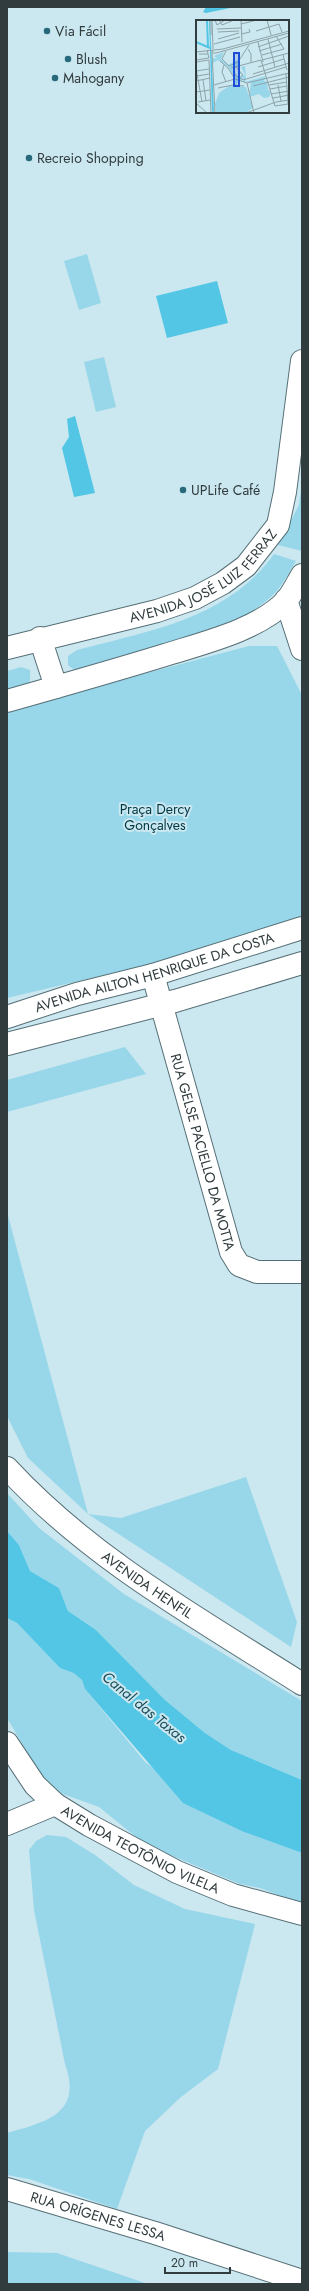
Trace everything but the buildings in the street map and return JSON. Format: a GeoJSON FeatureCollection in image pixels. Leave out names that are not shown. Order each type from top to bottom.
{"type":"FeatureCollection","features":[{"type":"Feature","properties":{"kind":"street","name":"AVENIDA JOSÉ LUIZ FERRAZ"},"geometry":{"type":"LineString","coordinates":[[7,648],[40,638],[157,611],[195,598],[223,583],[246,566],[278,525],[285,492],[301,370]]}},
{"type":"Feature","properties":{"kind":"street"},"geometry":{"type":"LineString","coordinates":[[7,701],[118,670],[230,633],[264,617],[286,600],[302,575]]}},
{"type":"Feature","properties":{"kind":"street"},"geometry":{"type":"LineString","coordinates":[[286,600],[302,649]]}},
{"type":"Feature","properties":{"kind":"street"},"geometry":{"type":"LineString","coordinates":[[40,638],[56,687]]}},
{"type":"Feature","properties":{"kind":"street","name":"AVENIDA AILTON HENRIQUE DA COSTA"},"geometry":{"type":"LineString","coordinates":[[7,1017],[87,992],[153,975],[302,928]]}},
{"type":"Feature","properties":{"kind":"street","name":"AVENIDA AILTON HENRIQUE DA COSTA"},"geometry":{"type":"LineString","coordinates":[[7,1044],[162,1004],[302,963]]}},
{"type":"Feature","properties":{"kind":"street","name":"RUA GELSE PACIELLO DA MOTTA"},"geometry":{"type":"LineString","coordinates":[[153,975],[231,1252],[239,1265],[257,1272],[302,1272]]}},
{"type":"Feature","properties":{"kind":"street"},"geometry":{"type":"LineString","coordinates":[[87,992],[96,1020]]}},
{"type":"Feature","properties":{"kind":"street","name":"AVENIDA HENFIL"},"geometry":{"type":"LineString","coordinates":[[7,1468],[82,1539],[126,1572],[302,1684]]}},
{"type":"Feature","properties":{"kind":"street","name":"AVENIDA TEOTÔNIO VILELA"},"geometry":{"type":"LineString","coordinates":[[7,1743],[35,1785],[55,1804],[88,1825],[177,1872],[233,1895],[302,1914]]}},
{"type":"Feature","properties":{"kind":"street"},"geometry":{"type":"LineString","coordinates":[[7,1824],[55,1804]]}},
{"type":"Feature","properties":{"kind":"street","name":"RUA ORÍGENES LESSA"},"geometry":{"type":"LineString","coordinates":[[7,2189],[156,2233],[302,2281]]}},
{"type":"Feature","properties":{"kind":"green space"},"geometry":{"type":"Polygon","coordinates":[[[87,254],[101,303],[79,310],[64,261],[87,254]]]}},
{"type":"Feature","properties":{"kind":"green space"},"geometry":{"type":"Polygon","coordinates":[[[104,357],[116,407],[96,412],[84,362],[104,357]]]}},
{"type":"Feature","properties":{"kind":"green space"},"geometry":{"type":"Polygon","coordinates":[[[302,483],[302,551],[278,545],[299,505],[302,483]]]}},
{"type":"Feature","properties":{"kind":"green space"},"geometry":{"type":"Polygon","coordinates":[[[274,554],[296,561],[283,583],[274,594],[255,609],[233,622],[208,633],[155,650],[80,669],[73,669],[68,665],[68,656],[77,650],[158,628],[185,619],[210,608],[234,594],[255,576],[274,554]]]}},
{"type":"Feature","properties":{"kind":"green space","name":"Praça Dercy Gonçalves"},"geometry":{"type":"Polygon","coordinates":[[[249,646],[277,646],[302,695],[302,928],[7,998],[7,710],[249,646]]]}},
{"type":"Feature","properties":{"kind":"green space"},"geometry":{"type":"Polygon","coordinates":[[[21,667],[30,670],[30,680],[27,687],[7,693],[7,671],[21,667]]]}},
{"type":"Feature","properties":{"kind":"green space"},"geometry":{"type":"Polygon","coordinates":[[[125,1047],[146,1074],[7,1112],[7,1080],[125,1047]]]}},
{"type":"Feature","properties":{"kind":"green space"},"geometry":{"type":"Polygon","coordinates":[[[7,1212],[88,1514],[28,1458],[7,1416],[7,1212]]]}},
{"type":"Feature","properties":{"kind":"green space"},"geometry":{"type":"Polygon","coordinates":[[[246,1477],[297,1622],[291,1647],[88,1514],[121,1518],[246,1477]]]}},
{"type":"Feature","properties":{"kind":"green space"},"geometry":{"type":"Polygon","coordinates":[[[7,1493],[39,1528],[124,1594],[302,1701],[302,1780],[231,1750],[205,1733],[165,1700],[96,1630],[68,1611],[59,1588],[30,1571],[19,1545],[7,1531],[7,1493]]]}},
{"type":"Feature","properties":{"kind":"green space"},"geometry":{"type":"Polygon","coordinates":[[[7,1618],[17,1623],[60,1668],[74,1672],[82,1680],[85,1689],[145,1762],[244,1832],[302,1853],[302,1904],[260,1888],[240,1884],[146,1845],[99,1807],[49,1789],[7,1718],[7,1618]]]}},
{"type":"Feature","properties":{"kind":"green space"},"geometry":{"type":"Polygon","coordinates":[[[47,1835],[66,1837],[95,1855],[134,1885],[185,1909],[255,1924],[218,2069],[181,2097],[145,2131],[117,2209],[29,2179],[7,2175],[7,2133],[47,2120],[65,2105],[69,2094],[69,2081],[34,1910],[29,1850],[36,1841],[47,1835]]]}},
{"type":"Feature","properties":{"kind":"green space"},"geometry":{"type":"Polygon","coordinates":[[[7,2252],[57,2253],[148,2284],[7,2284],[7,2252]]]}},
{"type":"Feature","properties":{"kind":"water"},"geometry":{"type":"Polygon","coordinates":[[[206,7],[235,7],[206,13],[203,12],[206,7]]]}},
{"type":"Feature","properties":{"kind":"water"},"geometry":{"type":"Polygon","coordinates":[[[217,281],[228,323],[167,338],[156,296],[217,281]]]}},
{"type":"Feature","properties":{"kind":"water"},"geometry":{"type":"Polygon","coordinates":[[[75,416],[95,493],[74,497],[62,448],[69,437],[67,419],[75,416]]]}},
{"type":"Feature","properties":{"kind":"water","name":"Canal das Taxas"},"geometry":{"type":"Polygon","coordinates":[[[7,1531],[19,1545],[30,1571],[59,1588],[68,1611],[96,1630],[165,1700],[205,1733],[231,1750],[302,1780],[302,1853],[244,1832],[183,1803],[85,1689],[82,1680],[74,1673],[60,1668],[17,1623],[7,1618],[7,1531]]]}},
{"type":"Feature","properties":{"kind":"place","name":"Via Fácil"},"geometry":{"type":"Point","coordinates":[47,31]}},
{"type":"Feature","properties":{"kind":"place","name":"Blush"},"geometry":{"type":"Point","coordinates":[68,59]}},
{"type":"Feature","properties":{"kind":"place","name":"Mahogany"},"geometry":{"type":"Point","coordinates":[55,78]}},
{"type":"Feature","properties":{"kind":"place","name":"Recreio Shopping"},"geometry":{"type":"Point","coordinates":[29,158]}},
{"type":"Feature","properties":{"kind":"place","name":"UPLife Café"},"geometry":{"type":"Point","coordinates":[183,490]}}]}
